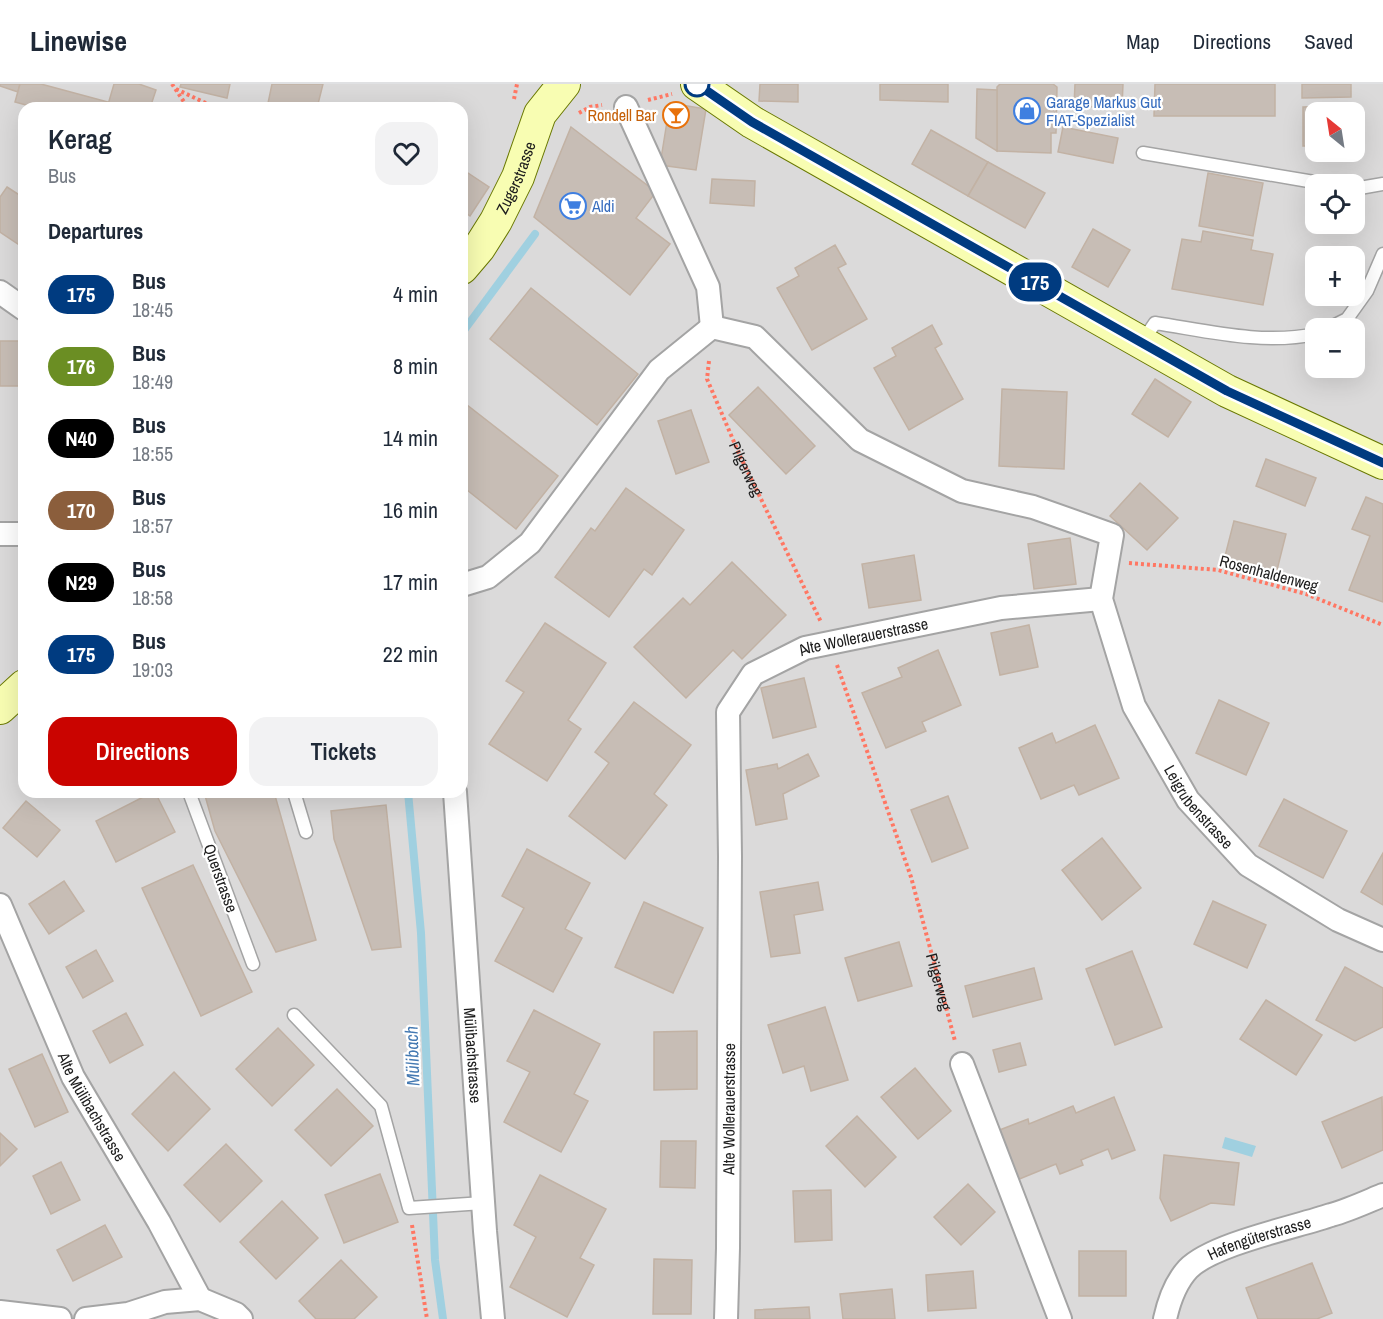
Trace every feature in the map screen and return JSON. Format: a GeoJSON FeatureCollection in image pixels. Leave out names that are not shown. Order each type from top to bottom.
{"type":"FeatureCollection","features":[{"type":"Feature","properties":{"kind":"main road","name":"Zugerstrasse"},"geometry":{"type":"LineString","coordinates":[[468,261],[496,221],[518,177],[540,114],[564,84]]}},
{"type":"Feature","properties":{"kind":"main road"},"geometry":{"type":"LineString","coordinates":[[688,89],[752,122],[1227,391],[1383,463]]}},
{"type":"Feature","properties":{"kind":"main road"},"geometry":{"type":"LineString","coordinates":[[0,708],[18,692]]}},
{"type":"Feature","properties":{"kind":"street"},"geometry":{"type":"LineString","coordinates":[[626,107],[708,287],[712,327]]}},
{"type":"Feature","properties":{"kind":"street"},"geometry":{"type":"LineString","coordinates":[[0,292],[18,305]]}},
{"type":"Feature","properties":{"kind":"street"},"geometry":{"type":"LineString","coordinates":[[712,327],[755,337],[860,440],[962,491],[1033,507],[1112,535],[1101,599]]}},
{"type":"Feature","properties":{"kind":"street"},"geometry":{"type":"LineString","coordinates":[[468,583],[488,577],[530,543],[658,370],[712,327]]}},
{"type":"Feature","properties":{"kind":"street"},"geometry":{"type":"LineString","coordinates":[[0,534],[18,534]]}},
{"type":"Feature","properties":{"kind":"street","name":"Alte Wollerauerstrasse"},"geometry":{"type":"LineString","coordinates":[[726,1319],[730,868],[728,712],[753,674],[804,648],[829,641],[1001,609],[1101,599]]}},
{"type":"Feature","properties":{"kind":"street","name":"Leigrubenstrasse"},"geometry":{"type":"LineString","coordinates":[[1101,599],[1134,706],[1188,800],[1248,864],[1338,920],[1383,940]]}},
{"type":"Feature","properties":{"kind":"street","name":"Mülibachstrasse"},"geometry":{"type":"LineString","coordinates":[[455,798],[493,1319]]}},
{"type":"Feature","properties":{"kind":"street","name":"Alte Mülibachstrasse"},"geometry":{"type":"LineString","coordinates":[[0,905],[74,1077],[159,1222],[200,1299]]}},
{"type":"Feature","properties":{"kind":"street"},"geometry":{"type":"LineString","coordinates":[[962,1065],[1060,1319]]}},
{"type":"Feature","properties":{"kind":"street","name":"Hafengüterstrasse"},"geometry":{"type":"LineString","coordinates":[[1165,1319],[1168,1303],[1176,1286],[1189,1269],[1204,1257],[1233,1245],[1334,1215],[1383,1195]]}},
{"type":"Feature","properties":{"kind":"street"},"geometry":{"type":"LineString","coordinates":[[86,1319],[128,1314],[165,1302],[200,1299],[236,1314],[241,1319]]}},
{"type":"Feature","properties":{"kind":"street"},"geometry":{"type":"LineString","coordinates":[[0,1312],[60,1319]]}},
{"type":"Feature","properties":{"kind":"lane"},"geometry":{"type":"LineString","coordinates":[[1143,153],[1305,180]]}},
{"type":"Feature","properties":{"kind":"lane"},"geometry":{"type":"LineString","coordinates":[[1365,187],[1383,185]]}},
{"type":"Feature","properties":{"kind":"lane"},"geometry":{"type":"LineString","coordinates":[[1348,318],[1367,291],[1383,254]]}},
{"type":"Feature","properties":{"kind":"lane"},"geometry":{"type":"LineString","coordinates":[[1142,343],[1155,323],[1259,338],[1292,339],[1305,336]]}},
{"type":"Feature","properties":{"kind":"lane","name":"Querstrasse"},"geometry":{"type":"LineString","coordinates":[[191,798],[254,964]]}},
{"type":"Feature","properties":{"kind":"lane"},"geometry":{"type":"LineString","coordinates":[[296,798],[306,832]]}},
{"type":"Feature","properties":{"kind":"lane"},"geometry":{"type":"LineString","coordinates":[[294,1014],[381,1106],[409,1208],[483,1203]]}},
{"type":"Feature","properties":{"kind":"path"},"geometry":{"type":"LineString","coordinates":[[172,84],[184,102]]}},
{"type":"Feature","properties":{"kind":"path"},"geometry":{"type":"LineString","coordinates":[[513,108],[517,84]]}},
{"type":"Feature","properties":{"kind":"path"},"geometry":{"type":"LineString","coordinates":[[176,89],[203,102]]}},
{"type":"Feature","properties":{"kind":"path"},"geometry":{"type":"LineString","coordinates":[[626,107],[688,89]]}},
{"type":"Feature","properties":{"kind":"path","name":"Pilgerweg"},"geometry":{"type":"LineString","coordinates":[[712,327],[706,379],[740,456],[813,603]]}},
{"type":"Feature","properties":{"kind":"path","name":"Rosenhaldenweg"},"geometry":{"type":"LineString","coordinates":[[1107,561],[1218,570],[1306,594],[1383,625]]}},
{"type":"Feature","properties":{"kind":"path","name":"Pilgerweg"},"geometry":{"type":"LineString","coordinates":[[829,641],[911,877],[962,1065]]}},
{"type":"Feature","properties":{"kind":"path"},"geometry":{"type":"LineString","coordinates":[[409,1208],[428,1319]]}},
{"type":"Feature","properties":{"kind":"shaded area"},"geometry":{"type":"Polygon","coordinates":[[[0,84],[1383,84],[1383,1319],[0,1319],[0,84]]]}},
{"type":"Feature","properties":{"kind":"water"},"geometry":{"type":"Polygon","coordinates":[[[1225,1137],[1256,1146],[1252,1157],[1222,1148],[1225,1137]]]}},
{"type":"Feature","properties":{"kind":"building"},"geometry":{"type":"Polygon","coordinates":[[[0,84],[20,84],[18,92],[0,86],[0,84]]]}},
{"type":"Feature","properties":{"kind":"building"},"geometry":{"type":"Polygon","coordinates":[[[20,84],[41,84],[108,102],[18,103],[15,102],[20,84]]]}},
{"type":"Feature","properties":{"kind":"building"},"geometry":{"type":"Polygon","coordinates":[[[114,84],[139,84],[156,90],[152,102],[109,102],[114,84]]]}},
{"type":"Feature","properties":{"kind":"building"},"geometry":{"type":"Polygon","coordinates":[[[181,84],[230,84],[227,98],[180,87],[181,84]]]}},
{"type":"Feature","properties":{"kind":"building"},"geometry":{"type":"Polygon","coordinates":[[[272,84],[323,84],[318,102],[268,102],[272,84]]]}},
{"type":"Feature","properties":{"kind":"building"},"geometry":{"type":"Polygon","coordinates":[[[760,84],[798,84],[798,102],[759,101],[760,84]]]}},
{"type":"Feature","properties":{"kind":"building"},"geometry":{"type":"Polygon","coordinates":[[[880,84],[948,84],[948,102],[880,100],[880,84]]]}},
{"type":"Feature","properties":{"kind":"building","name":"Garage Markus Gut FIAT-Spezialist"},"geometry":{"type":"Polygon","coordinates":[[[1000,84],[1053,84],[1057,87],[1056,133],[1051,133],[1051,153],[997,151],[997,87],[1000,84]]]}},
{"type":"Feature","properties":{"kind":"building"},"geometry":{"type":"Polygon","coordinates":[[[1075,84],[1123,84],[1122,108],[1074,106],[1075,84]]]}},
{"type":"Feature","properties":{"kind":"building"},"geometry":{"type":"Polygon","coordinates":[[[1155,84],[1275,84],[1275,116],[1154,116],[1155,84]]]}},
{"type":"Feature","properties":{"kind":"building"},"geometry":{"type":"Polygon","coordinates":[[[1302,84],[1351,84],[1351,97],[1302,98],[1302,84]]]}},
{"type":"Feature","properties":{"kind":"building"},"geometry":{"type":"Polygon","coordinates":[[[977,89],[997,90],[997,151],[976,138],[977,89]]]}},
{"type":"Feature","properties":{"kind":"building"},"geometry":{"type":"Polygon","coordinates":[[[670,103],[706,109],[696,170],[660,165],[670,103]]]}},
{"type":"Feature","properties":{"kind":"building"},"geometry":{"type":"Polygon","coordinates":[[[1303,107],[1305,107],[1305,146],[1303,146],[1303,107]]]}},
{"type":"Feature","properties":{"kind":"building"},"geometry":{"type":"Polygon","coordinates":[[[571,127],[656,192],[636,218],[670,244],[630,295],[534,217],[571,127]]]}},
{"type":"Feature","properties":{"kind":"building"},"geometry":{"type":"Polygon","coordinates":[[[1063,127],[1118,138],[1113,163],[1058,152],[1063,127]]]}},
{"type":"Feature","properties":{"kind":"building"},"geometry":{"type":"Polygon","coordinates":[[[931,130],[988,162],[968,196],[912,164],[931,130]]]}},
{"type":"Feature","properties":{"kind":"building"},"geometry":{"type":"Polygon","coordinates":[[[988,162],[1045,193],[1025,228],[968,196],[988,162]]]}},
{"type":"Feature","properties":{"kind":"building"},"geometry":{"type":"Polygon","coordinates":[[[468,173],[489,187],[470,216],[468,214],[468,173]]]}},
{"type":"Feature","properties":{"kind":"building"},"geometry":{"type":"Polygon","coordinates":[[[1208,173],[1263,183],[1253,236],[1199,226],[1208,173]]]}},
{"type":"Feature","properties":{"kind":"building"},"geometry":{"type":"Polygon","coordinates":[[[712,179],[755,181],[754,206],[710,203],[712,179]]]}},
{"type":"Feature","properties":{"kind":"building"},"geometry":{"type":"Polygon","coordinates":[[[7,187],[18,194],[18,244],[0,232],[0,197],[7,187]]]}},
{"type":"Feature","properties":{"kind":"building"},"geometry":{"type":"Polygon","coordinates":[[[1093,229],[1130,250],[1108,287],[1072,267],[1093,229]]]}},
{"type":"Feature","properties":{"kind":"building"},"geometry":{"type":"Polygon","coordinates":[[[1203,231],[1253,240],[1251,250],[1273,254],[1263,305],[1172,289],[1182,239],[1201,242],[1203,231]]]}},
{"type":"Feature","properties":{"kind":"building"},"geometry":{"type":"Polygon","coordinates":[[[835,245],[846,264],[838,268],[867,319],[812,350],[777,288],[799,276],[795,268],[835,245]]]}},
{"type":"Feature","properties":{"kind":"building"},"geometry":{"type":"Polygon","coordinates":[[[531,288],[638,374],[597,425],[490,339],[531,288]]]}},
{"type":"Feature","properties":{"kind":"building"},"geometry":{"type":"Polygon","coordinates":[[[932,325],[942,344],[935,348],[963,399],[909,430],[874,368],[896,356],[892,348],[932,325]]]}},
{"type":"Feature","properties":{"kind":"building"},"geometry":{"type":"Polygon","coordinates":[[[0,341],[18,341],[18,386],[0,386],[0,341]]]}},
{"type":"Feature","properties":{"kind":"building"},"geometry":{"type":"Polygon","coordinates":[[[1155,379],[1191,402],[1168,437],[1132,414],[1155,379]]]}},
{"type":"Feature","properties":{"kind":"building"},"geometry":{"type":"Polygon","coordinates":[[[758,387],[815,446],[786,474],[729,415],[758,387]]]}},
{"type":"Feature","properties":{"kind":"building"},"geometry":{"type":"Polygon","coordinates":[[[1002,389],[1067,392],[1064,469],[999,466],[1002,389]]]}},
{"type":"Feature","properties":{"kind":"building"},"geometry":{"type":"Polygon","coordinates":[[[468,406],[558,476],[516,529],[468,491],[468,406]]]}},
{"type":"Feature","properties":{"kind":"building"},"geometry":{"type":"Polygon","coordinates":[[[691,410],[709,462],[676,474],[658,421],[691,410]]]}},
{"type":"Feature","properties":{"kind":"building"},"geometry":{"type":"Polygon","coordinates":[[[1266,459],[1316,478],[1305,506],[1256,486],[1266,459]]]}},
{"type":"Feature","properties":{"kind":"building"},"geometry":{"type":"Polygon","coordinates":[[[1140,483],[1178,518],[1147,550],[1110,516],[1140,483]]]}},
{"type":"Feature","properties":{"kind":"building"},"geometry":{"type":"Polygon","coordinates":[[[626,488],[684,530],[652,575],[644,569],[609,617],[555,577],[591,528],[595,531],[626,488]]]}},
{"type":"Feature","properties":{"kind":"building"},"geometry":{"type":"Polygon","coordinates":[[[1366,497],[1383,504],[1383,602],[1349,590],[1370,536],[1352,529],[1366,497]]]}},
{"type":"Feature","properties":{"kind":"building"},"geometry":{"type":"Polygon","coordinates":[[[1234,521],[1286,534],[1276,574],[1224,560],[1234,521]]]}},
{"type":"Feature","properties":{"kind":"building"},"geometry":{"type":"Polygon","coordinates":[[[1070,538],[1076,584],[1034,589],[1028,544],[1070,538]]]}},
{"type":"Feature","properties":{"kind":"building"},"geometry":{"type":"Polygon","coordinates":[[[914,555],[921,600],[869,608],[862,564],[914,555]]]}},
{"type":"Feature","properties":{"kind":"building"},"geometry":{"type":"Polygon","coordinates":[[[732,562],[786,615],[742,659],[733,650],[686,698],[634,647],[683,598],[690,605],[732,562]]]}},
{"type":"Feature","properties":{"kind":"building"},"geometry":{"type":"Polygon","coordinates":[[[545,623],[606,663],[568,720],[581,729],[547,781],[489,744],[524,692],[506,681],[545,623]]]}},
{"type":"Feature","properties":{"kind":"building"},"geometry":{"type":"Polygon","coordinates":[[[1029,625],[1038,667],[1000,675],[991,633],[1029,625]]]}},
{"type":"Feature","properties":{"kind":"building"},"geometry":{"type":"Polygon","coordinates":[[[938,650],[961,705],[922,722],[926,731],[886,748],[862,693],[902,677],[898,668],[938,650]]]}},
{"type":"Feature","properties":{"kind":"building"},"geometry":{"type":"Polygon","coordinates":[[[804,678],[816,727],[773,738],[761,688],[804,678]]]}},
{"type":"Feature","properties":{"kind":"building"},"geometry":{"type":"Polygon","coordinates":[[[1219,700],[1269,723],[1246,775],[1196,753],[1219,700]]]}},
{"type":"Feature","properties":{"kind":"building"},"geometry":{"type":"Polygon","coordinates":[[[634,702],[691,745],[654,794],[667,805],[625,859],[569,816],[609,763],[595,752],[634,702]]]}},
{"type":"Feature","properties":{"kind":"building"},"geometry":{"type":"Polygon","coordinates":[[[1095,725],[1119,778],[1079,795],[1074,785],[1041,799],[1019,748],[1052,733],[1056,743],[1095,725]]]}},
{"type":"Feature","properties":{"kind":"building"},"geometry":{"type":"Polygon","coordinates":[[[808,754],[819,776],[783,794],[787,819],[756,825],[746,770],[777,764],[778,769],[808,754]]]}},
{"type":"Feature","properties":{"kind":"building"},"geometry":{"type":"Polygon","coordinates":[[[948,796],[968,848],[932,862],[911,810],[948,796]]]}},
{"type":"Feature","properties":{"kind":"building"},"geometry":{"type":"Polygon","coordinates":[[[141,798],[158,798],[175,832],[116,862],[96,821],[141,798]]]}},
{"type":"Feature","properties":{"kind":"building"},"geometry":{"type":"Polygon","coordinates":[[[206,798],[276,798],[316,940],[276,952],[215,831],[206,798]]]}},
{"type":"Feature","properties":{"kind":"building"},"geometry":{"type":"Polygon","coordinates":[[[1284,799],[1347,831],[1323,878],[1259,846],[1284,799]]]}},
{"type":"Feature","properties":{"kind":"building"},"geometry":{"type":"Polygon","coordinates":[[[26,801],[60,830],[37,857],[3,828],[26,801]]]}},
{"type":"Feature","properties":{"kind":"building"},"geometry":{"type":"Polygon","coordinates":[[[386,805],[401,947],[372,950],[334,839],[331,811],[386,805]]]}},
{"type":"Feature","properties":{"kind":"building"},"geometry":{"type":"Polygon","coordinates":[[[1102,838],[1141,888],[1102,920],[1062,870],[1102,838]]]}},
{"type":"Feature","properties":{"kind":"building"},"geometry":{"type":"Polygon","coordinates":[[[527,849],[590,883],[565,929],[582,938],[553,992],[495,961],[524,908],[502,896],[527,849]]]}},
{"type":"Feature","properties":{"kind":"building"},"geometry":{"type":"Polygon","coordinates":[[[1383,853],[1383,905],[1361,892],[1383,853]]]}},
{"type":"Feature","properties":{"kind":"building"},"geometry":{"type":"Polygon","coordinates":[[[193,865],[252,992],[201,1016],[142,888],[193,865]]]}},
{"type":"Feature","properties":{"kind":"building"},"geometry":{"type":"Polygon","coordinates":[[[64,881],[84,911],[49,934],[29,904],[64,881]]]}},
{"type":"Feature","properties":{"kind":"building"},"geometry":{"type":"Polygon","coordinates":[[[818,882],[823,910],[794,915],[800,953],[771,957],[760,892],[818,882]]]}},
{"type":"Feature","properties":{"kind":"building"},"geometry":{"type":"Polygon","coordinates":[[[1213,901],[1266,925],[1247,968],[1194,944],[1213,901]]]}},
{"type":"Feature","properties":{"kind":"building"},"geometry":{"type":"Polygon","coordinates":[[[644,902],[703,928],[673,993],[615,967],[644,902]]]}},
{"type":"Feature","properties":{"kind":"building"},"geometry":{"type":"Polygon","coordinates":[[[899,942],[912,986],[858,1001],[845,958],[899,942]]]}},
{"type":"Feature","properties":{"kind":"building"},"geometry":{"type":"Polygon","coordinates":[[[96,950],[113,981],[83,998],[66,967],[96,950]]]}},
{"type":"Feature","properties":{"kind":"building"},"geometry":{"type":"Polygon","coordinates":[[[1132,951],[1162,1027],[1115,1045],[1086,969],[1132,951]]]}},
{"type":"Feature","properties":{"kind":"building"},"geometry":{"type":"Polygon","coordinates":[[[1345,967],[1383,988],[1383,1027],[1355,1041],[1316,1020],[1345,967]]]}},
{"type":"Feature","properties":{"kind":"building"},"geometry":{"type":"Polygon","coordinates":[[[1034,968],[1042,999],[973,1017],[965,986],[1034,968]]]}},
{"type":"Feature","properties":{"kind":"building"},"geometry":{"type":"Polygon","coordinates":[[[1266,1000],[1322,1035],[1296,1075],[1240,1039],[1266,1000]]]}},
{"type":"Feature","properties":{"kind":"building"},"geometry":{"type":"Polygon","coordinates":[[[825,1007],[848,1080],[811,1091],[804,1066],[783,1073],[768,1025],[825,1007]]]}},
{"type":"Feature","properties":{"kind":"building"},"geometry":{"type":"Polygon","coordinates":[[[534,1010],[600,1044],[574,1094],[588,1101],[561,1152],[504,1122],[530,1072],[507,1061],[534,1010]]]}},
{"type":"Feature","properties":{"kind":"building"},"geometry":{"type":"Polygon","coordinates":[[[126,1013],[143,1045],[110,1063],[93,1031],[126,1013]]]}},
{"type":"Feature","properties":{"kind":"building"},"geometry":{"type":"Polygon","coordinates":[[[278,1028],[314,1065],[272,1106],[236,1069],[278,1028]]]}},
{"type":"Feature","properties":{"kind":"building"},"geometry":{"type":"Polygon","coordinates":[[[697,1031],[697,1089],[654,1090],[654,1032],[697,1031]]]}},
{"type":"Feature","properties":{"kind":"building"},"geometry":{"type":"Polygon","coordinates":[[[1020,1043],[1026,1065],[999,1072],[993,1050],[1020,1043]]]}},
{"type":"Feature","properties":{"kind":"building"},"geometry":{"type":"Polygon","coordinates":[[[42,1054],[68,1112],[35,1127],[9,1069],[42,1054]]]}},
{"type":"Feature","properties":{"kind":"building"},"geometry":{"type":"Polygon","coordinates":[[[915,1068],[951,1111],[918,1139],[881,1097],[915,1068]]]}},
{"type":"Feature","properties":{"kind":"building"},"geometry":{"type":"Polygon","coordinates":[[[174,1072],[210,1109],[168,1151],[132,1114],[174,1072]]]}},
{"type":"Feature","properties":{"kind":"building"},"geometry":{"type":"Polygon","coordinates":[[[337,1089],[373,1126],[331,1166],[295,1130],[337,1089]]]}},
{"type":"Feature","properties":{"kind":"building"},"geometry":{"type":"Polygon","coordinates":[[[1114,1097],[1135,1150],[1112,1159],[1108,1149],[1081,1160],[1083,1165],[1060,1174],[1056,1164],[1017,1180],[997,1131],[1028,1119],[1029,1124],[1073,1106],[1076,1113],[1114,1097]]]}},
{"type":"Feature","properties":{"kind":"building"},"geometry":{"type":"Polygon","coordinates":[[[1382,1097],[1383,1150],[1342,1168],[1322,1122],[1382,1097]]]}},
{"type":"Feature","properties":{"kind":"building"},"geometry":{"type":"Polygon","coordinates":[[[857,1116],[896,1157],[865,1187],[826,1146],[857,1116]]]}},
{"type":"Feature","properties":{"kind":"building"},"geometry":{"type":"Polygon","coordinates":[[[0,1133],[17,1149],[0,1166],[0,1133]]]}},
{"type":"Feature","properties":{"kind":"building"},"geometry":{"type":"Polygon","coordinates":[[[661,1141],[696,1141],[695,1188],[660,1187],[661,1141]]]}},
{"type":"Feature","properties":{"kind":"building"},"geometry":{"type":"Polygon","coordinates":[[[226,1144],[262,1181],[220,1222],[184,1185],[226,1144]]]}},
{"type":"Feature","properties":{"kind":"building"},"geometry":{"type":"Polygon","coordinates":[[[1164,1155],[1239,1163],[1234,1205],[1211,1203],[1171,1221],[1160,1198],[1164,1155]]]}},
{"type":"Feature","properties":{"kind":"building"},"geometry":{"type":"Polygon","coordinates":[[[61,1162],[80,1200],[51,1214],[33,1176],[61,1162]]]}},
{"type":"Feature","properties":{"kind":"building"},"geometry":{"type":"Polygon","coordinates":[[[380,1174],[398,1222],[344,1243],[325,1195],[380,1174]]]}},
{"type":"Feature","properties":{"kind":"building"},"geometry":{"type":"Polygon","coordinates":[[[540,1175],[606,1209],[580,1258],[594,1265],[567,1317],[510,1287],[536,1237],[514,1225],[540,1175]]]}},
{"type":"Feature","properties":{"kind":"building"},"geometry":{"type":"Polygon","coordinates":[[[968,1184],[995,1212],[961,1245],[934,1217],[968,1184]]]}},
{"type":"Feature","properties":{"kind":"building"},"geometry":{"type":"Polygon","coordinates":[[[831,1190],[832,1240],[795,1242],[793,1191],[831,1190]]]}},
{"type":"Feature","properties":{"kind":"building"},"geometry":{"type":"Polygon","coordinates":[[[282,1201],[318,1238],[276,1279],[240,1242],[282,1201]]]}},
{"type":"Feature","properties":{"kind":"building"},"geometry":{"type":"Polygon","coordinates":[[[105,1225],[122,1257],[73,1281],[57,1250],[105,1225]]]}},
{"type":"Feature","properties":{"kind":"building"},"geometry":{"type":"Polygon","coordinates":[[[1079,1251],[1126,1251],[1126,1296],[1079,1296],[1079,1251]]]}},
{"type":"Feature","properties":{"kind":"building"},"geometry":{"type":"Polygon","coordinates":[[[654,1259],[692,1260],[691,1314],[653,1314],[654,1259]]]}},
{"type":"Feature","properties":{"kind":"building"},"geometry":{"type":"Polygon","coordinates":[[[341,1260],[377,1297],[354,1319],[316,1319],[299,1301],[341,1260]]]}},
{"type":"Feature","properties":{"kind":"building"},"geometry":{"type":"Polygon","coordinates":[[[1312,1263],[1332,1313],[1317,1319],[1258,1319],[1246,1288],[1312,1263]]]}},
{"type":"Feature","properties":{"kind":"building"},"geometry":{"type":"Polygon","coordinates":[[[973,1271],[976,1308],[928,1311],[926,1275],[973,1271]]]}},
{"type":"Feature","properties":{"kind":"building"},"geometry":{"type":"Polygon","coordinates":[[[892,1289],[895,1319],[843,1319],[840,1294],[892,1289]]]}},
{"type":"Feature","properties":{"kind":"building"},"geometry":{"type":"Polygon","coordinates":[[[809,1307],[810,1319],[755,1319],[755,1310],[809,1307]]]}},
{"type":"Feature","properties":{"kind":"waterway","name":"Mülibach"},"geometry":{"type":"LineString","coordinates":[[468,325],[535,234]]}},
{"type":"Feature","properties":{"kind":"waterway","name":"Mülibach"},"geometry":{"type":"LineString","coordinates":[[409,798],[421,933],[435,1260],[443,1319]]}},
{"type":"Feature","properties":{"kind":"bus line","name":"175"},"geometry":{"type":"LineString","coordinates":[[697,84],[752,122],[1227,391],[1383,463]]}},
{"type":"Feature","properties":{"kind":"place","name":"Garage Markus Gut FIAT-Spezialist"},"geometry":{"type":"Point","coordinates":[1027,111]}},
{"type":"Feature","properties":{"kind":"place","name":"Rondell Bar"},"geometry":{"type":"Point","coordinates":[676,115]}},
{"type":"Feature","properties":{"kind":"place","name":"Aldi"},"geometry":{"type":"Point","coordinates":[573,206]}}]}
